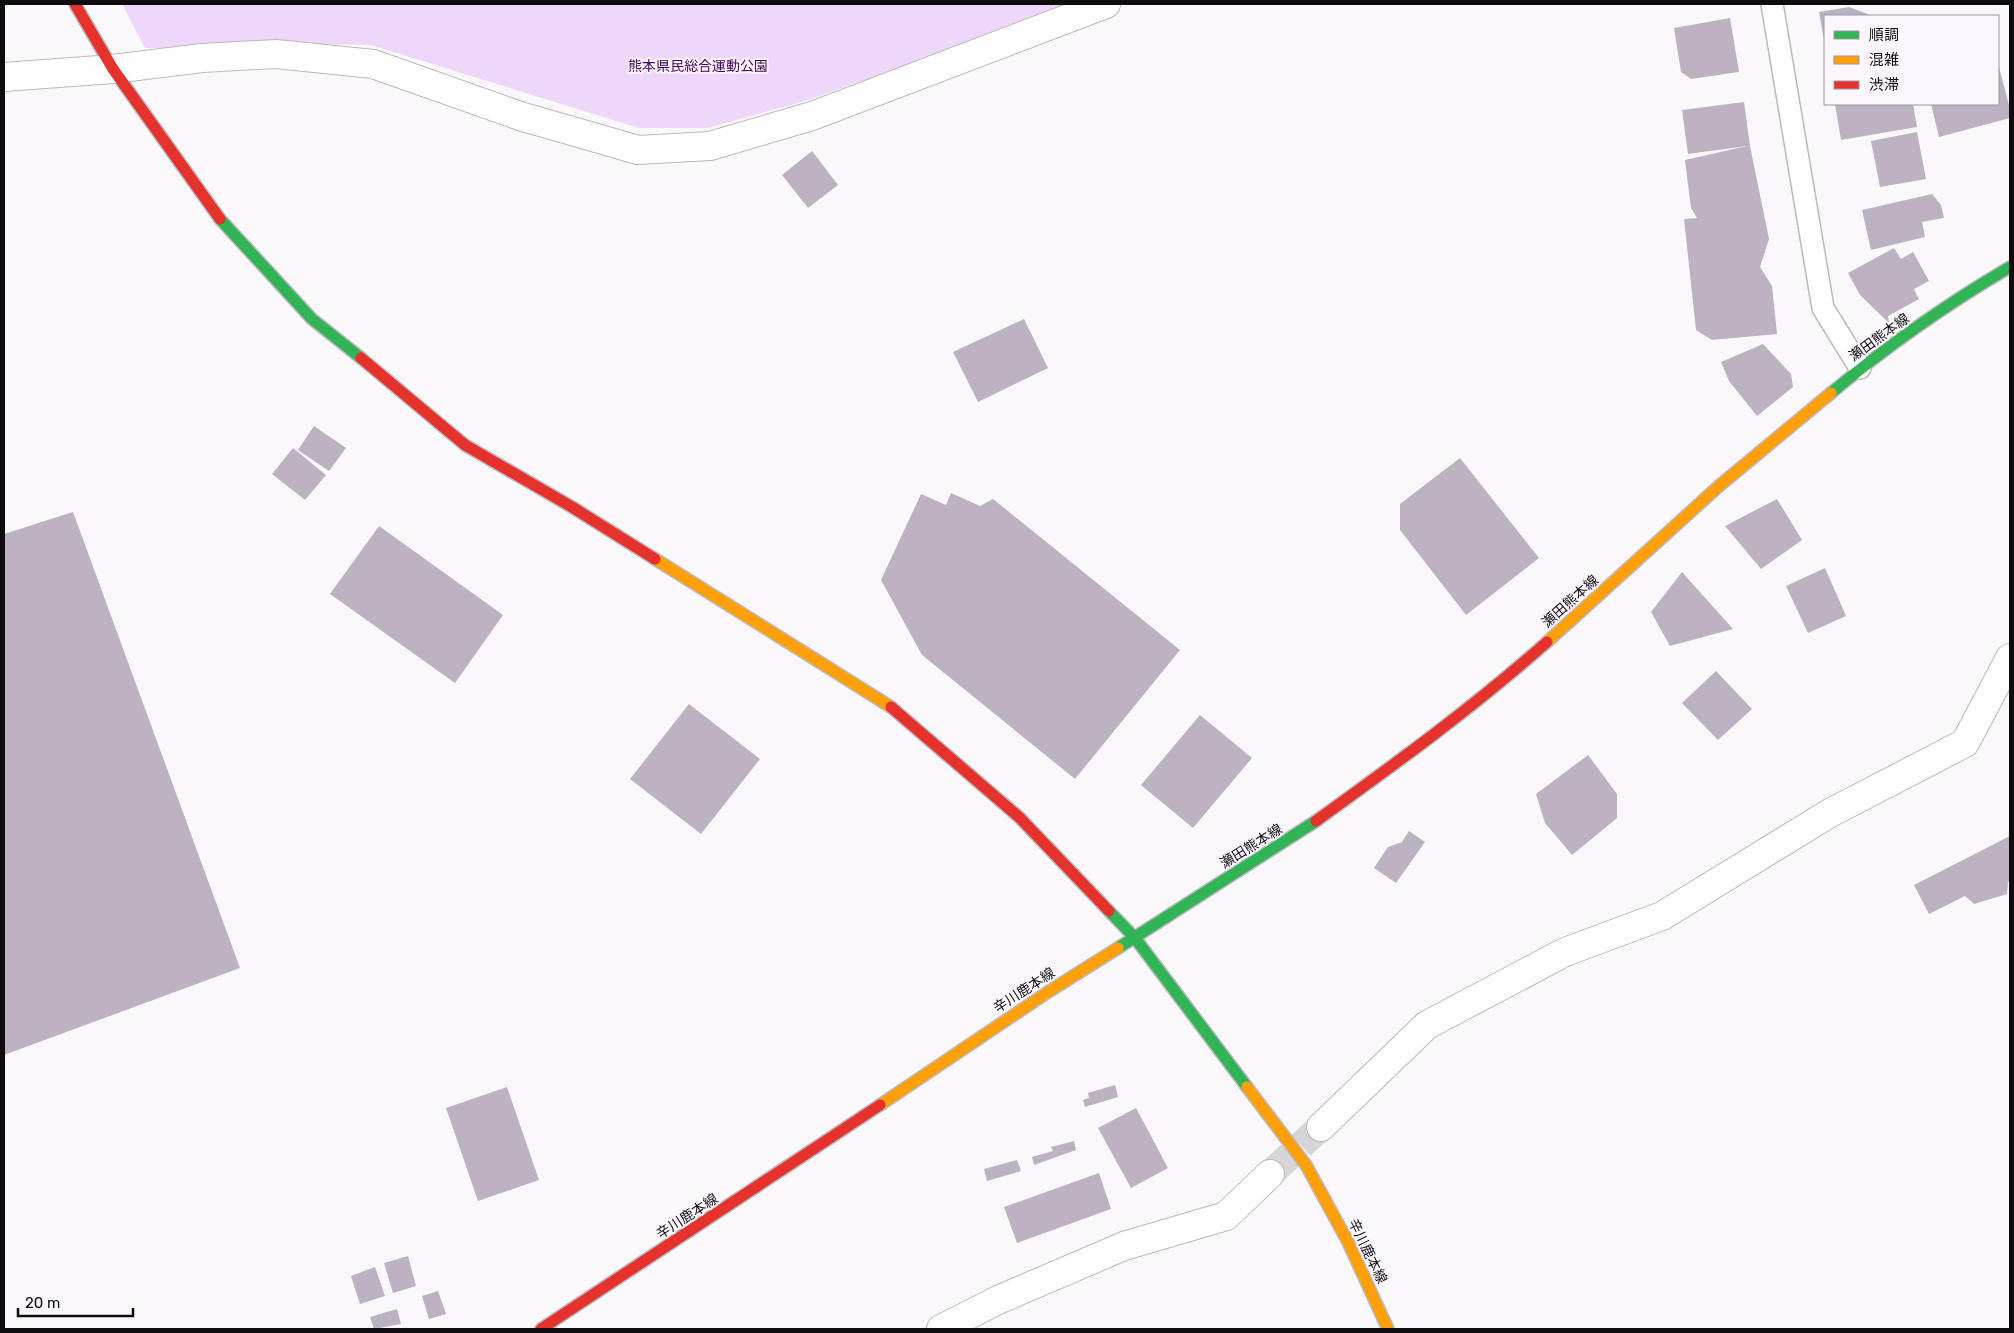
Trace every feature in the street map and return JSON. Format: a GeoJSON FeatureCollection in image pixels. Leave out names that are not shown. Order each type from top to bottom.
{"type":"FeatureCollection","features":[{"type":"Feature","properties":{"kind":"main road"},"geometry":{"type":"LineString","coordinates":[[75,4],[112,69],[215,214],[312,319],[416,402],[465,445],[572,507],[893,708],[1019,817],[1135,938]]}},
{"type":"Feature","properties":{"kind":"main road","name":"瀬田熊本線"},"geometry":{"type":"LineString","coordinates":[[1135,938],[1292,838],[1405,757],[1512,673],[1719,486],[1860,368],[1959,297],[2010,267]]}},
{"type":"Feature","properties":{"kind":"main road","name":"辛川鹿本線"},"geometry":{"type":"LineString","coordinates":[[541,1329],[808,1154],[1048,992],[1135,938],[1306,1165],[1348,1242],[1388,1329]]}},
{"type":"Feature","properties":{"kind":"street"},"geometry":{"type":"LineString","coordinates":[[4,77],[112,69],[202,58],[276,54],[374,64],[520,116],[638,150],[710,146],[812,116],[1106,4]]}},
{"type":"Feature","properties":{"kind":"street"},"geometry":{"type":"LineString","coordinates":[[1321,1126],[1427,1025],[1566,952],[1662,916],[1830,813],[1965,743],[2010,658]]}},
{"type":"Feature","properties":{"kind":"street"},"geometry":{"type":"LineString","coordinates":[[941,1329],[998,1300],[1124,1246],[1226,1216],[1270,1174]]}},
{"type":"Feature","properties":{"kind":"lane"},"geometry":{"type":"LineString","coordinates":[[1772,4],[1822,308],[1860,368]]}},
{"type":"Feature","properties":{"kind":"green space","name":"熊本県民総合運動公園"},"geometry":{"type":"Polygon","coordinates":[[[122,4],[1069,4],[985,37],[805,101],[707,128],[639,128],[371,45],[271,43],[198,49],[145,48],[122,4]]]}},
{"type":"Feature","properties":{"kind":"building"},"geometry":{"type":"Polygon","coordinates":[[[1849,7],[1870,15],[1824,15],[1824,40],[1819,12],[1849,7]]]}},
{"type":"Feature","properties":{"kind":"building"},"geometry":{"type":"Polygon","coordinates":[[[1730,18],[1739,72],[1691,79],[1681,72],[1674,28],[1730,18]]]}},
{"type":"Feature","properties":{"kind":"building"},"geometry":{"type":"Polygon","coordinates":[[[1999,67],[2010,109],[2010,118],[1939,137],[1931,105],[1999,105],[1999,67]]]}},
{"type":"Feature","properties":{"kind":"building"},"geometry":{"type":"Polygon","coordinates":[[[1744,102],[1750,146],[1769,239],[1760,267],[1772,286],[1777,334],[1712,340],[1696,330],[1684,219],[1697,218],[1691,208],[1685,160],[1747,146],[1688,154],[1682,110],[1744,102]]]}},
{"type":"Feature","properties":{"kind":"building"},"geometry":{"type":"Polygon","coordinates":[[[1835,105],[1913,105],[1917,127],[1841,140],[1835,105]]]}},
{"type":"Feature","properties":{"kind":"building"},"geometry":{"type":"Polygon","coordinates":[[[1917,132],[1926,179],[1880,187],[1871,141],[1917,132]]]}},
{"type":"Feature","properties":{"kind":"building"},"geometry":{"type":"Polygon","coordinates":[[[812,151],[838,185],[808,208],[782,175],[812,151]]]}},
{"type":"Feature","properties":{"kind":"building"},"geometry":{"type":"Polygon","coordinates":[[[1932,194],[1941,205],[1944,218],[1922,222],[1925,237],[1871,250],[1862,210],[1932,194]]]}},
{"type":"Feature","properties":{"kind":"building"},"geometry":{"type":"Polygon","coordinates":[[[1894,248],[1901,259],[1913,252],[1929,281],[1914,289],[1919,299],[1888,316],[1889,323],[1860,295],[1848,273],[1894,248]]]}},
{"type":"Feature","properties":{"kind":"building"},"geometry":{"type":"Polygon","coordinates":[[[1024,319],[1048,368],[978,402],[953,352],[1024,319]]]}},
{"type":"Feature","properties":{"kind":"building"},"geometry":{"type":"Polygon","coordinates":[[[1763,344],[1791,374],[1793,387],[1757,416],[1729,381],[1721,362],[1763,344]]]}},
{"type":"Feature","properties":{"kind":"building"},"geometry":{"type":"Polygon","coordinates":[[[314,426],[346,448],[329,471],[298,450],[314,426]]]}},
{"type":"Feature","properties":{"kind":"building"},"geometry":{"type":"Polygon","coordinates":[[[293,448],[326,475],[305,500],[272,474],[293,448]]]}},
{"type":"Feature","properties":{"kind":"building"},"geometry":{"type":"Polygon","coordinates":[[[1460,458],[1539,558],[1466,615],[1400,530],[1400,504],[1460,458]]]}},
{"type":"Feature","properties":{"kind":"building"},"geometry":{"type":"Polygon","coordinates":[[[951,493],[980,506],[993,499],[1180,650],[1075,779],[922,655],[881,580],[921,494],[946,505],[951,493]]]}},
{"type":"Feature","properties":{"kind":"building"},"geometry":{"type":"Polygon","coordinates":[[[1777,499],[1802,540],[1761,569],[1725,526],[1777,499]]]}},
{"type":"Feature","properties":{"kind":"building"},"geometry":{"type":"Polygon","coordinates":[[[73,512],[240,968],[4,1055],[4,534],[73,512]]]}},
{"type":"Feature","properties":{"kind":"building"},"geometry":{"type":"Polygon","coordinates":[[[379,526],[503,615],[455,683],[330,594],[379,526]]]}},
{"type":"Feature","properties":{"kind":"building"},"geometry":{"type":"Polygon","coordinates":[[[1825,568],[1846,616],[1808,633],[1786,586],[1825,568]]]}},
{"type":"Feature","properties":{"kind":"building"},"geometry":{"type":"Polygon","coordinates":[[[1682,572],[1733,629],[1670,646],[1651,612],[1682,572]]]}},
{"type":"Feature","properties":{"kind":"building"},"geometry":{"type":"Polygon","coordinates":[[[1716,671],[1752,709],[1718,740],[1682,703],[1716,671]]]}},
{"type":"Feature","properties":{"kind":"building"},"geometry":{"type":"Polygon","coordinates":[[[689,704],[760,759],[701,834],[630,779],[689,704]]]}},
{"type":"Feature","properties":{"kind":"building"},"geometry":{"type":"Polygon","coordinates":[[[1200,715],[1252,758],[1193,828],[1141,785],[1200,715]]]}},
{"type":"Feature","properties":{"kind":"building"},"geometry":{"type":"Polygon","coordinates":[[[1588,755],[1617,794],[1617,818],[1572,855],[1545,823],[1536,794],[1588,755]]]}},
{"type":"Feature","properties":{"kind":"building"},"geometry":{"type":"Polygon","coordinates":[[[1409,831],[1425,842],[1396,883],[1374,868],[1388,847],[1402,842],[1409,831]]]}},
{"type":"Feature","properties":{"kind":"building"},"geometry":{"type":"Polygon","coordinates":[[[2010,836],[2010,880],[2008,882],[2007,894],[1974,904],[1965,896],[1929,914],[1914,885],[2010,836]]]}},
{"type":"Feature","properties":{"kind":"building"},"geometry":{"type":"Polygon","coordinates":[[[1115,1085],[1118,1097],[1085,1107],[1083,1100],[1089,1098],[1088,1093],[1115,1085]]]}},
{"type":"Feature","properties":{"kind":"building"},"geometry":{"type":"Polygon","coordinates":[[[507,1087],[539,1180],[478,1201],[446,1108],[507,1087]]]}},
{"type":"Feature","properties":{"kind":"building"},"geometry":{"type":"Polygon","coordinates":[[[1136,1108],[1168,1168],[1131,1188],[1098,1128],[1136,1108]]]}},
{"type":"Feature","properties":{"kind":"building"},"geometry":{"type":"Polygon","coordinates":[[[1074,1141],[1076,1150],[1034,1165],[1032,1157],[1053,1151],[1051,1147],[1074,1141]]]}},
{"type":"Feature","properties":{"kind":"building"},"geometry":{"type":"Polygon","coordinates":[[[1017,1160],[1021,1171],[987,1181],[984,1169],[1017,1160]]]}},
{"type":"Feature","properties":{"kind":"building"},"geometry":{"type":"Polygon","coordinates":[[[1099,1173],[1111,1209],[1017,1243],[1004,1207],[1099,1173]]]}},
{"type":"Feature","properties":{"kind":"building"},"geometry":{"type":"Polygon","coordinates":[[[408,1256],[416,1286],[393,1293],[384,1263],[408,1256]]]}},
{"type":"Feature","properties":{"kind":"building"},"geometry":{"type":"Polygon","coordinates":[[[375,1267],[385,1296],[360,1304],[351,1276],[375,1267]]]}},
{"type":"Feature","properties":{"kind":"building"},"geometry":{"type":"Polygon","coordinates":[[[438,1291],[446,1314],[429,1319],[422,1296],[438,1291]]]}},
{"type":"Feature","properties":{"kind":"building"},"geometry":{"type":"Polygon","coordinates":[[[397,1309],[401,1324],[374,1329],[370,1317],[397,1309]]]}},
{"type":"Feature","properties":{"kind":"tunnel"},"geometry":{"type":"LineString","coordinates":[[1270,1174],[1321,1127]]}},
{"type":"Feature","properties":{"kind":"traffic: fast"},"geometry":{"type":"LineString","coordinates":[[220,219],[312,319],[361,358]]}},
{"type":"Feature","properties":{"kind":"traffic: fast"},"geometry":{"type":"LineString","coordinates":[[1831,393],[1918,326],[2010,267]]}},
{"type":"Feature","properties":{"kind":"traffic: fast"},"geometry":{"type":"LineString","coordinates":[[1118,948],[1316,821]]}},
{"type":"Feature","properties":{"kind":"traffic: fast"},"geometry":{"type":"LineString","coordinates":[[1109,911],[1135,938],[1247,1087]]}},
{"type":"Feature","properties":{"kind":"traffic: slow"},"geometry":{"type":"LineString","coordinates":[[1547,642],[1719,486],[1831,393]]}},
{"type":"Feature","properties":{"kind":"traffic: slow"},"geometry":{"type":"LineString","coordinates":[[655,559],[891,707]]}},
{"type":"Feature","properties":{"kind":"traffic: slow"},"geometry":{"type":"LineString","coordinates":[[880,1105],[1048,992],[1118,948]]}},
{"type":"Feature","properties":{"kind":"traffic: slow"},"geometry":{"type":"LineString","coordinates":[[1247,1087],[1306,1165],[1348,1242],[1388,1329]]}},
{"type":"Feature","properties":{"kind":"traffic: jam"},"geometry":{"type":"LineString","coordinates":[[75,4],[113,69],[220,219]]}},
{"type":"Feature","properties":{"kind":"traffic: jam"},"geometry":{"type":"LineString","coordinates":[[361,358],[465,445],[572,507],[655,559]]}},
{"type":"Feature","properties":{"kind":"traffic: jam"},"geometry":{"type":"LineString","coordinates":[[1316,821],[1463,712],[1547,642]]}},
{"type":"Feature","properties":{"kind":"traffic: jam"},"geometry":{"type":"LineString","coordinates":[[891,707],[1019,817],[1109,911]]}},
{"type":"Feature","properties":{"kind":"traffic: jam"},"geometry":{"type":"LineString","coordinates":[[541,1329],[880,1105]]}}]}
